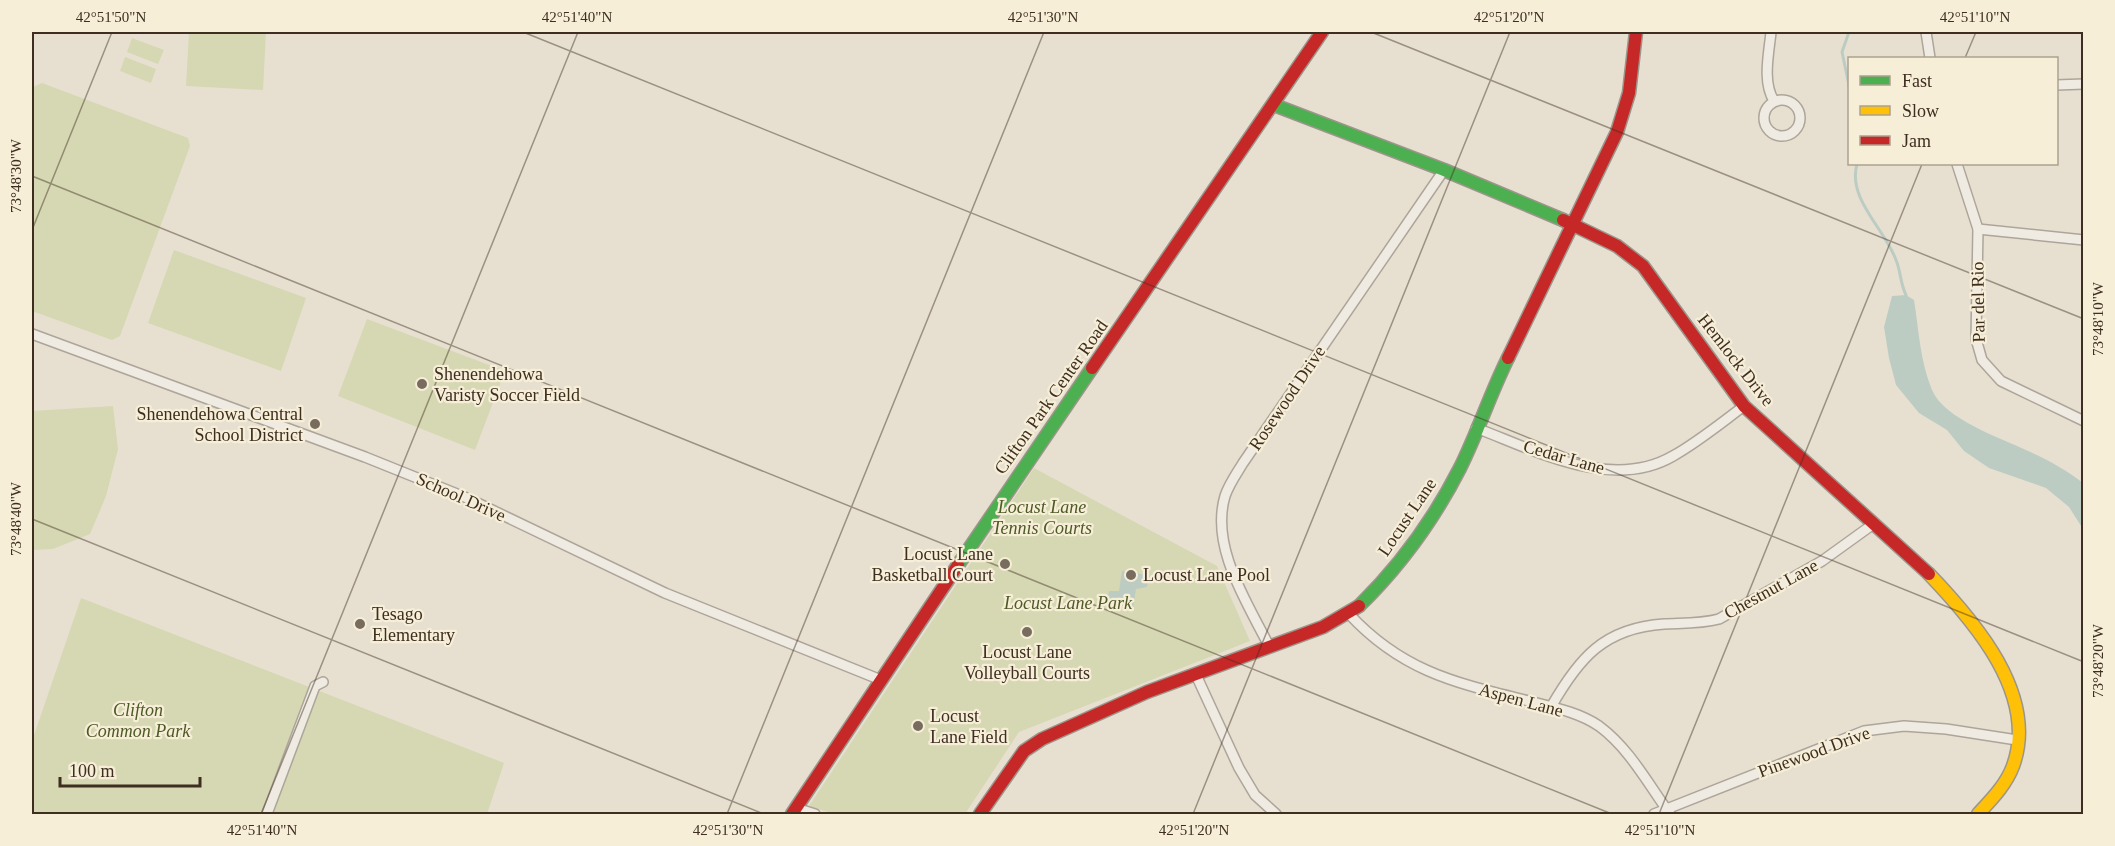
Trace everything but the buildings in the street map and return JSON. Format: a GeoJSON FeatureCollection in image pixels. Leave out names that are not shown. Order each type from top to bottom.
{"type":"FeatureCollection","features":[{"type":"Feature","properties":{"kind":"street","name":"Clifton Park Center Road"},"geometry":{"type":"LineString","coordinates":[[794,811],[832,759],[881,680],[1322,32]]}},
{"type":"Feature","properties":{"kind":"street","name":"Locust Lane"},"geometry":{"type":"LineString","coordinates":[[980,814],[1024,751],[1042,739],[1147,692],[1323,627],[1349,614],[1387,579],[1440,506],[1461,466],[1476,428],[1624,114],[1636,32]]}},
{"type":"Feature","properties":{"kind":"street"},"geometry":{"type":"LineString","coordinates":[[1771,32],[1768,81],[1769,93],[1774,102]]}},
{"type":"Feature","properties":{"kind":"street"},"geometry":{"type":"LineString","coordinates":[[1926,32],[1930,57]]}},
{"type":"Feature","properties":{"kind":"street"},"geometry":{"type":"LineString","coordinates":[[2058,85],[2084,84]]}},
{"type":"Feature","properties":{"kind":"street"},"geometry":{"type":"LineString","coordinates":[[1790,101],[1798,109],[1800,120],[1792,134],[1775,135],[1766,127],[1764,115],[1774,102],[1790,101]]}},
{"type":"Feature","properties":{"kind":"street","name":"Hemlock Drive"},"geometry":{"type":"LineString","coordinates":[[1274,105],[1444,170],[1572,224],[1617,246],[1643,266],[1744,406],[1872,525],[1894,542],[1930,577],[1984,637],[2016,702],[2017,740],[2015,760],[2010,772],[1978,814]]}},
{"type":"Feature","properties":{"kind":"street","name":"Par del Rio"},"geometry":{"type":"LineString","coordinates":[[1957,165],[1978,230],[1976,339],[1982,360],[2001,381],[2084,421]]}},
{"type":"Feature","properties":{"kind":"street","name":"Rosewood Drive"},"geometry":{"type":"LineString","coordinates":[[1269,646],[1229,561],[1222,512],[1226,494],[1249,453],[1444,170]]}},
{"type":"Feature","properties":{"kind":"street"},"geometry":{"type":"LineString","coordinates":[[1978,230],[2084,240]]}},
{"type":"Feature","properties":{"kind":"street","name":"School Drive"},"geometry":{"type":"LineString","coordinates":[[32,334],[365,457],[461,495],[665,593],[881,680]]}},
{"type":"Feature","properties":{"kind":"street","name":"Cedar Lane"},"geometry":{"type":"LineString","coordinates":[[1476,428],[1557,458],[1614,471],[1656,463],[1672,457],[1744,406]]}},
{"type":"Feature","properties":{"kind":"street","name":"Chestnut Lane"},"geometry":{"type":"LineString","coordinates":[[1551,707],[1570,672],[1584,657],[1613,636],[1642,626],[1690,624],[1719,619],[1822,561],[1872,525]]}},
{"type":"Feature","properties":{"kind":"street","name":"Aspen Lane"},"geometry":{"type":"LineString","coordinates":[[1349,614],[1368,634],[1415,667],[1471,687],[1551,707],[1583,718],[1612,737],[1630,757],[1669,812]]}},
{"type":"Feature","properties":{"kind":"street"},"geometry":{"type":"LineString","coordinates":[[1196,675],[1239,768],[1255,795],[1276,814]]}},
{"type":"Feature","properties":{"kind":"street"},"geometry":{"type":"LineString","coordinates":[[267,814],[315,686],[323,682]]}},
{"type":"Feature","properties":{"kind":"street","name":"Pinewood Drive"},"geometry":{"type":"LineString","coordinates":[[1654,814],[1669,812],[1798,755],[1864,731],[1904,726],[1946,729],[2017,740]]}},
{"type":"Feature","properties":{"kind":"street"},"geometry":{"type":"LineString","coordinates":[[794,811],[815,814]]}},
{"type":"Feature","properties":{"kind":"green space"},"geometry":{"type":"Polygon","coordinates":[[[189,32],[266,32],[263,90],[186,86],[189,32]]]}},
{"type":"Feature","properties":{"kind":"green space"},"geometry":{"type":"Polygon","coordinates":[[[132,38],[164,50],[158,64],[127,52],[132,38]]]}},
{"type":"Feature","properties":{"kind":"green space"},"geometry":{"type":"Polygon","coordinates":[[[125,57],[156,69],[151,83],[120,71],[125,57]]]}},
{"type":"Feature","properties":{"kind":"green space"},"geometry":{"type":"Polygon","coordinates":[[[42,83],[188,138],[190,146],[120,336],[112,340],[32,311],[32,92],[33,87],[42,83]]]}},
{"type":"Feature","properties":{"kind":"green space"},"geometry":{"type":"Polygon","coordinates":[[[174,250],[306,298],[281,371],[148,323],[174,250]]]}},
{"type":"Feature","properties":{"kind":"green space","name":"Shenendehowa Varisty Soccer Field"},"geometry":{"type":"Polygon","coordinates":[[[367,319],[505,371],[475,450],[338,396],[367,319]]]}},
{"type":"Feature","properties":{"kind":"green space"},"geometry":{"type":"Polygon","coordinates":[[[113,406],[118,449],[106,496],[90,534],[53,549],[32,550],[32,411],[113,406]]]}},
{"type":"Feature","properties":{"kind":"green space","name":"Locust Lane Park"},"geometry":{"type":"Polygon","coordinates":[[[1034,468],[1217,566],[1250,641],[1019,732],[965,814],[834,814],[809,806],[1034,468]]]}},
{"type":"Feature","properties":{"kind":"green space","name":"Clifton Common Park"},"geometry":{"type":"Polygon","coordinates":[[[81,598],[504,763],[487,814],[32,814],[32,741],[81,598]]]}},
{"type":"Feature","properties":{"kind":"shaded area"},"geometry":{"type":"Polygon","coordinates":[[[1906,295],[1914,300],[1925,368],[1938,400],[1961,419],[2050,462],[2083,483],[2083,529],[2069,507],[2046,488],[1989,468],[1964,451],[1947,430],[1919,413],[1896,385],[1884,327],[1892,296],[1906,295]]]}},
{"type":"Feature","properties":{"kind":"shaded area"},"geometry":{"type":"Polygon","coordinates":[[[1122,571],[1149,575],[1147,587],[1136,589],[1133,608],[1107,602],[1109,591],[1119,591],[1122,571]]]}},
{"type":"Feature","properties":{"kind":"waterway"},"geometry":{"type":"LineString","coordinates":[[1848,80],[1842,52],[1849,32]]}},
{"type":"Feature","properties":{"kind":"waterway"},"geometry":{"type":"LineString","coordinates":[[1857,165],[1855,177],[1857,189],[1862,202],[1891,248],[1898,264],[1906,295]]}},
{"type":"Feature","properties":{"kind":"traffic: fast"},"geometry":{"type":"LineString","coordinates":[[1274,105],[1444,170],[1563,220]]}},
{"type":"Feature","properties":{"kind":"traffic: fast"},"geometry":{"type":"LineString","coordinates":[[1359,606],[1402,558],[1450,487],[1508,358]]}},
{"type":"Feature","properties":{"kind":"traffic: fast"},"geometry":{"type":"LineString","coordinates":[[958,565],[1092,368]]}},
{"type":"Feature","properties":{"kind":"traffic: slow"},"geometry":{"type":"LineString","coordinates":[[1929,574],[1965,614],[1998,661],[2010,686],[2017,713],[2019,739],[2013,766],[2002,786],[1978,814]]}},
{"type":"Feature","properties":{"kind":"traffic: jam"},"geometry":{"type":"LineString","coordinates":[[1092,368],[1322,32]]}},
{"type":"Feature","properties":{"kind":"traffic: jam"},"geometry":{"type":"LineString","coordinates":[[1508,358],[1617,132],[1629,93],[1636,32]]}},
{"type":"Feature","properties":{"kind":"traffic: jam"},"geometry":{"type":"LineString","coordinates":[[1563,220],[1617,246],[1643,266],[1744,406],[1929,574]]}},
{"type":"Feature","properties":{"kind":"traffic: jam"},"geometry":{"type":"LineString","coordinates":[[792,814],[958,565]]}},
{"type":"Feature","properties":{"kind":"traffic: jam"},"geometry":{"type":"LineString","coordinates":[[980,814],[1024,751],[1042,739],[1147,692],[1323,627],[1359,606]]}},
{"type":"Feature","properties":{"kind":"place","name":"Shenendehowa Varisty Soccer Field"},"geometry":{"type":"Point","coordinates":[422,384]}},
{"type":"Feature","properties":{"kind":"place","name":"Shenendehowa Central School District"},"geometry":{"type":"Point","coordinates":[315,424]}},
{"type":"Feature","properties":{"kind":"place","name":"Locust Lane Basketball Court"},"geometry":{"type":"Point","coordinates":[1005,564]}},
{"type":"Feature","properties":{"kind":"place","name":"Locust Lane Pool"},"geometry":{"type":"Point","coordinates":[1131,575]}},
{"type":"Feature","properties":{"kind":"place","name":"Tesago Elementary"},"geometry":{"type":"Point","coordinates":[360,624]}},
{"type":"Feature","properties":{"kind":"place","name":"Locust Lane Volleyball Courts"},"geometry":{"type":"Point","coordinates":[1027,632]}},
{"type":"Feature","properties":{"kind":"place","name":"Locust Lane Field"},"geometry":{"type":"Point","coordinates":[918,726]}},
{"type":"Feature","properties":{"kind":"park label","name":"Locust Lane Tennis Courts"},"geometry":{"type":"Point","coordinates":[1042,517]}}]}
